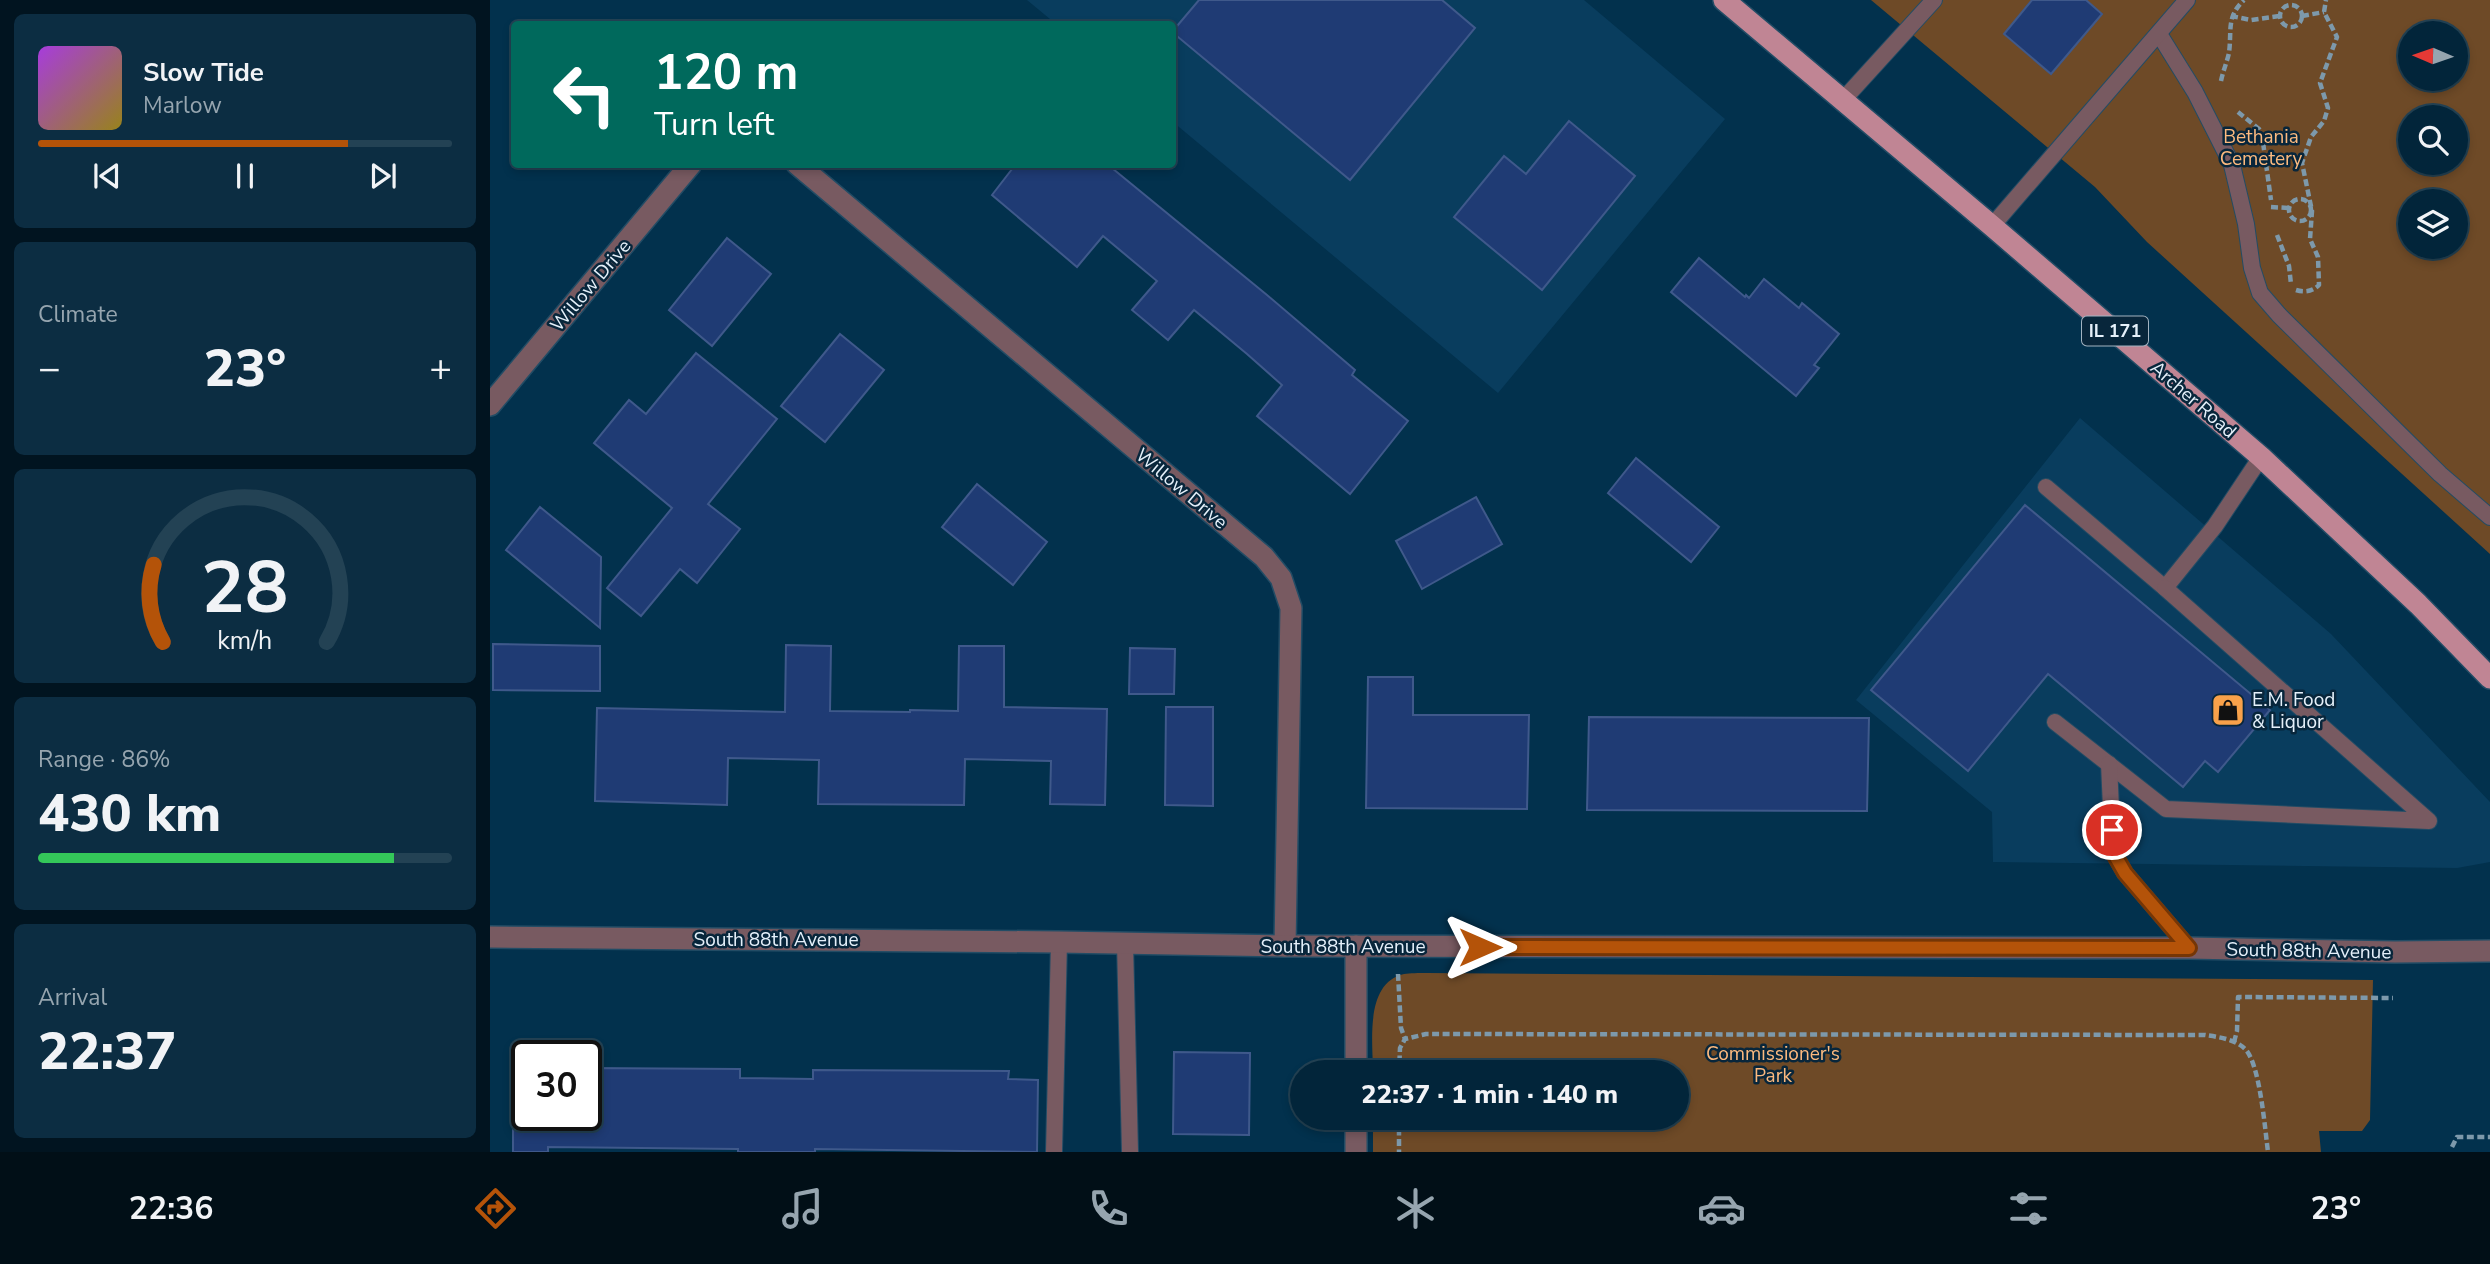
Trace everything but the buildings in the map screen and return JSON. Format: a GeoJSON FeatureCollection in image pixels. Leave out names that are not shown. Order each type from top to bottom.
{"type":"FeatureCollection","features":[{"type":"Feature","properties":{"kind":"main road","name":"Archer Road"},"geometry":{"type":"LineString","coordinates":[[1724,0],[2261,457],[2418,604],[2490,678]]}},
{"type":"Feature","properties":{"kind":"street","name":"Willow Drive"},"geometry":{"type":"LineString","coordinates":[[490,405],[688,168]]}},
{"type":"Feature","properties":{"kind":"street","name":"Willow Drive"},"geometry":{"type":"LineString","coordinates":[[802,168],[1264,556],[1281,578],[1291,608],[1285,946]]}},
{"type":"Feature","properties":{"kind":"street","name":"South 88th Avenue"},"geometry":{"type":"LineString","coordinates":[[490,937],[1398,947],[2490,951]]}},
{"type":"Feature","properties":{"kind":"street"},"geometry":{"type":"LineString","coordinates":[[1356,946],[1356,1060]]}},
{"type":"Feature","properties":{"kind":"street"},"geometry":{"type":"LineString","coordinates":[[1356,1130],[1356,1152]]}},
{"type":"Feature","properties":{"kind":"lane"},"geometry":{"type":"LineString","coordinates":[[1843,100],[1934,0]]}},
{"type":"Feature","properties":{"kind":"lane"},"geometry":{"type":"LineString","coordinates":[[1992,226],[2188,0]]}},
{"type":"Feature","properties":{"kind":"lane"},"geometry":{"type":"LineString","coordinates":[[2159,33],[2195,92],[2232,165],[2246,224],[2252,268],[2260,293],[2440,474],[2490,517]]}},
{"type":"Feature","properties":{"kind":"lane"},"geometry":{"type":"LineString","coordinates":[[2165,588],[2215,526],[2261,457]]}},
{"type":"Feature","properties":{"kind":"lane"},"geometry":{"type":"LineString","coordinates":[[2046,486],[2429,821],[2166,809],[2055,722]]}},
{"type":"Feature","properties":{"kind":"lane"},"geometry":{"type":"LineString","coordinates":[[2109,764],[2113,852],[2125,873],[2189,948]]}},
{"type":"Feature","properties":{"kind":"lane"},"geometry":{"type":"LineString","coordinates":[[1054,1152],[1059,942]]}},
{"type":"Feature","properties":{"kind":"lane"},"geometry":{"type":"LineString","coordinates":[[1125,943],[1130,1152]]}},
{"type":"Feature","properties":{"kind":"path"},"geometry":{"type":"LineString","coordinates":[[2223,92],[2221,79],[2229,55],[2231,16],[2233,10],[2244,0]]}},
{"type":"Feature","properties":{"kind":"path"},"geometry":{"type":"LineString","coordinates":[[2272,224],[2289,266],[2291,285],[2301,292],[2315,290],[2319,285],[2318,257],[2310,239],[2312,211],[2302,163],[2311,137],[2324,121],[2328,108],[2320,83],[2337,37],[2325,12],[2326,0]]}},
{"type":"Feature","properties":{"kind":"path"},"geometry":{"type":"LineString","coordinates":[[2289,5],[2300,10],[2302,16],[2295,26],[2283,23],[2280,16],[2283,9],[2289,5]]}},
{"type":"Feature","properties":{"kind":"path"},"geometry":{"type":"LineString","coordinates":[[2302,16],[2325,12]]}},
{"type":"Feature","properties":{"kind":"path"},"geometry":{"type":"LineString","coordinates":[[2231,16],[2251,20],[2280,16]]}},
{"type":"Feature","properties":{"kind":"path"},"geometry":{"type":"LineString","coordinates":[[2230,103],[2259,129],[2262,135],[2272,216]]}},
{"type":"Feature","properties":{"kind":"path"},"geometry":{"type":"LineString","coordinates":[[2301,199],[2309,203],[2312,211],[2308,219],[2300,222],[2293,220],[2289,208],[2291,203],[2301,199]]}},
{"type":"Feature","properties":{"kind":"path"},"geometry":{"type":"LineString","coordinates":[[2271,207],[2289,208]]}},
{"type":"Feature","properties":{"kind":"path"},"geometry":{"type":"LineString","coordinates":[[1398,947],[1399,1009],[1405,1039]]}},
{"type":"Feature","properties":{"kind":"path"},"geometry":{"type":"LineString","coordinates":[[2234,1042],[2238,997],[2393,998]]}},
{"type":"Feature","properties":{"kind":"path"},"geometry":{"type":"LineString","coordinates":[[1400,1060],[1400,1048],[1405,1039],[1426,1034],[2205,1035],[2234,1042],[2246,1049],[2254,1069],[2268,1152]]}},
{"type":"Feature","properties":{"kind":"path"},"geometry":{"type":"LineString","coordinates":[[1399,1130],[1399,1152]]}},
{"type":"Feature","properties":{"kind":"path"},"geometry":{"type":"LineString","coordinates":[[2452,1147],[2456,1137],[2490,1137]]}},
{"type":"Feature","properties":{"kind":"shaded area"},"geometry":{"type":"Polygon","coordinates":[[[1027,0],[1584,0],[1725,119],[1498,393],[1176,125],[1176,21],[1052,21],[1027,0]]]}},
{"type":"Feature","properties":{"kind":"shaded area"},"geometry":{"type":"Polygon","coordinates":[[[2080,418],[2331,634],[2490,802],[2490,862],[2457,868],[1993,862],[1992,812],[1856,700],[2080,418]]]}},
{"type":"Feature","properties":{"kind":"green space","name":"Bethania Cemetery"},"geometry":{"type":"Polygon","coordinates":[[[1871,0],[2490,0],[2490,554],[2147,242],[2095,187],[1871,0]]]}},
{"type":"Feature","properties":{"kind":"green space","name":"Commissioner's Park"},"geometry":{"type":"Polygon","coordinates":[[[1404,974],[2373,980],[2370,1120],[2362,1131],[2319,1131],[2321,1152],[1373,1152],[1373,1130],[1689,1130],[1689,1060],[1373,1060],[1372,1031],[1377,1001],[1382,989],[1391,980],[1404,974]]]}},
{"type":"Feature","properties":{"kind":"place","name":"E.M. Food & Liquor"},"geometry":{"type":"Point","coordinates":[2228,710]}},
{"type":"Feature","properties":{"kind":"route"},"geometry":{"type":"LineString","coordinates":[[1480,947],[2189,948],[2125,873],[2113,852],[2112,830]]}}]}
